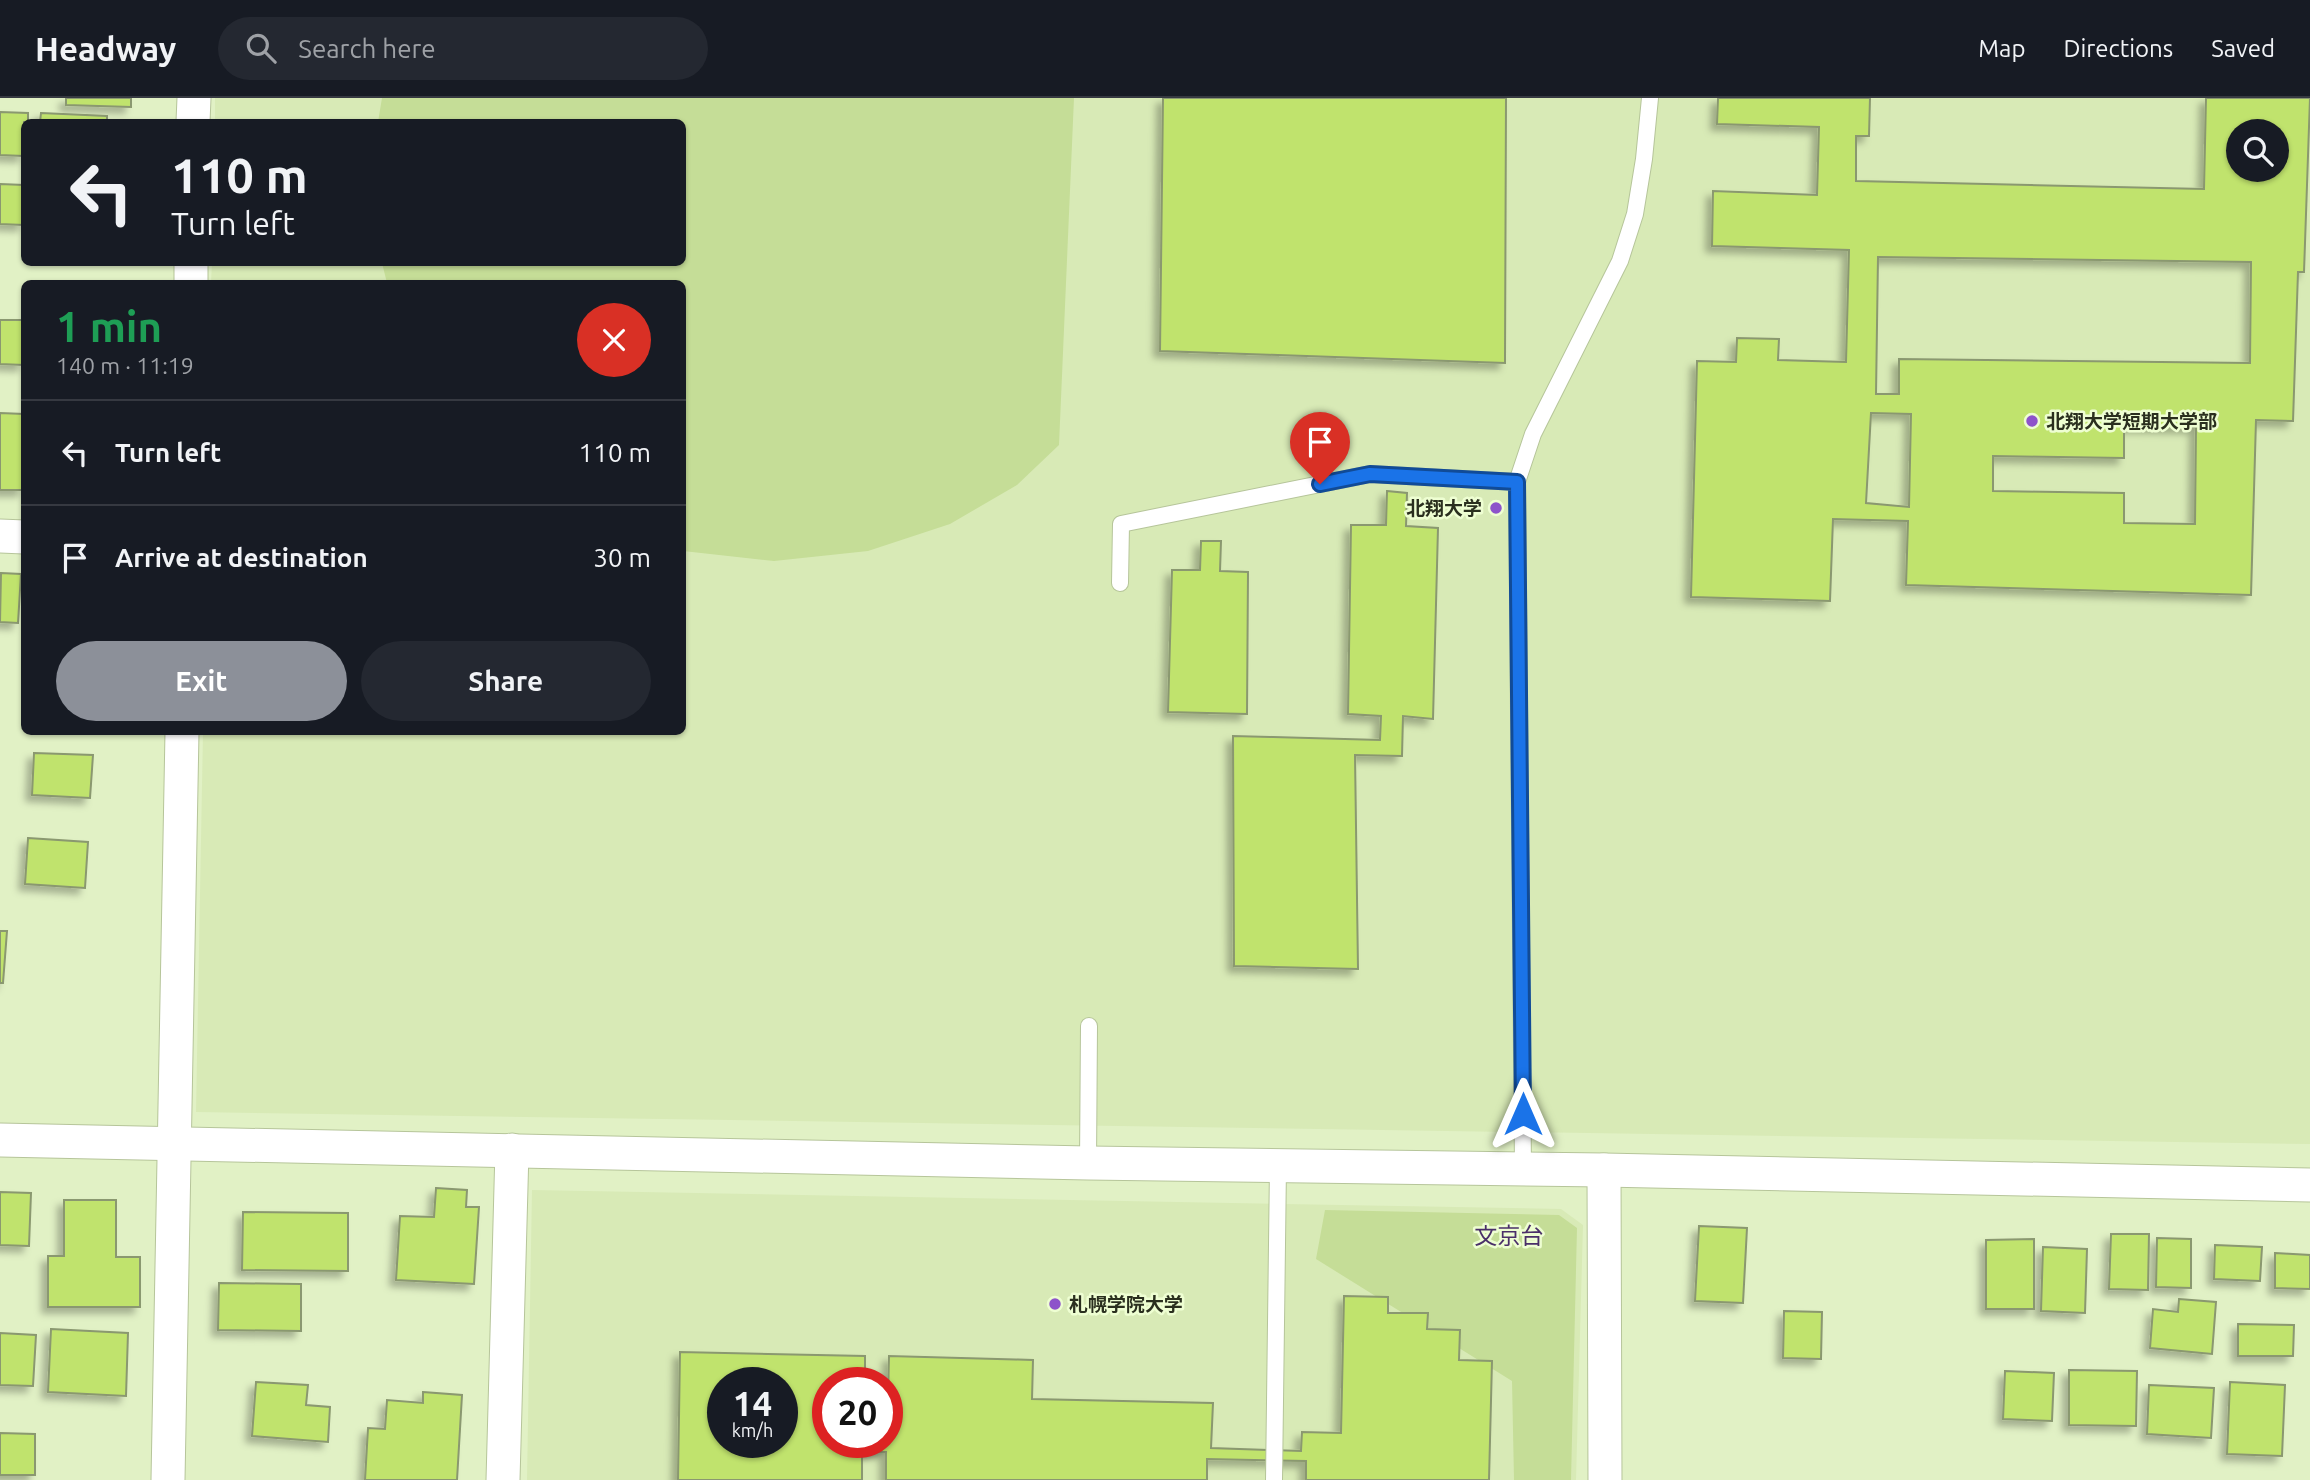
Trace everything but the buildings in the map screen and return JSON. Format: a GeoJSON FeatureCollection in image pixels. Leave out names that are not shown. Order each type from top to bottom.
{"type":"FeatureCollection","features":[{"type":"Feature","properties":{"kind":"street"},"geometry":{"type":"LineString","coordinates":[[193,119],[194,98]]}},
{"type":"Feature","properties":{"kind":"street"},"geometry":{"type":"LineString","coordinates":[[0,536],[21,537]]}},
{"type":"Feature","properties":{"kind":"street"},"geometry":{"type":"LineString","coordinates":[[168,1480],[182,735]]}},
{"type":"Feature","properties":{"kind":"street"},"geometry":{"type":"LineString","coordinates":[[0,1140],[2310,1185]]}},
{"type":"Feature","properties":{"kind":"street"},"geometry":{"type":"LineString","coordinates":[[503,1480],[512,1150]]}},
{"type":"Feature","properties":{"kind":"street"},"geometry":{"type":"LineString","coordinates":[[1604,1170],[1605,1480]]}},
{"type":"Feature","properties":{"kind":"lane"},"geometry":{"type":"LineString","coordinates":[[1523,1169],[1517,482],[1533,434],[1619,261],[1635,214],[1650,98]]}},
{"type":"Feature","properties":{"kind":"lane"},"geometry":{"type":"LineString","coordinates":[[1120,583],[1121,524],[1370,474],[1517,482]]}},
{"type":"Feature","properties":{"kind":"lane"},"geometry":{"type":"LineString","coordinates":[[1088,1163],[1089,1026]]}},
{"type":"Feature","properties":{"kind":"lane"},"geometry":{"type":"LineString","coordinates":[[1274,1480],[1278,1166]]}},
{"type":"Feature","properties":{"kind":"shaded area","name":"北翔大学"},"geometry":{"type":"Polygon","coordinates":[[[215,98],[2310,98],[2310,1144],[196,1112],[203,735],[686,735],[686,280],[211,280],[212,266],[686,266],[686,119],[215,119],[215,98]]]}},
{"type":"Feature","properties":{"kind":"shaded area"},"geometry":{"type":"Polygon","coordinates":[[[382,98],[1074,98],[1059,445],[1017,485],[950,524],[868,551],[774,561],[686,551],[686,280],[386,280],[383,266],[686,266],[686,119],[378,119],[382,98]]]}},
{"type":"Feature","properties":{"kind":"shaded area","name":"札幌学院大学"},"geometry":{"type":"Polygon","coordinates":[[[532,1190],[1561,1209],[1583,1225],[1576,1480],[527,1480],[532,1190]]]}},
{"type":"Feature","properties":{"kind":"shaded area"},"geometry":{"type":"Polygon","coordinates":[[[1325,1210],[1559,1215],[1577,1228],[1571,1480],[1514,1480],[1512,1381],[1316,1259],[1325,1210]]]}},
{"type":"Feature","properties":{"kind":"place","name":"北翔大学短期大学部"},"geometry":{"type":"Point","coordinates":[2032,421]}},
{"type":"Feature","properties":{"kind":"place","name":"北翔大学"},"geometry":{"type":"Point","coordinates":[1496,508]}},
{"type":"Feature","properties":{"kind":"place","name":"札幌学院大学"},"geometry":{"type":"Point","coordinates":[1055,1304]}},
{"type":"Feature","properties":{"kind":"district","name":"文京台"},"geometry":{"type":"Point","coordinates":[1509,1236]}},
{"type":"Feature","properties":{"kind":"route"},"geometry":{"type":"LineString","coordinates":[[1320,484],[1370,474],[1517,482],[1523,1114]]}}]}
